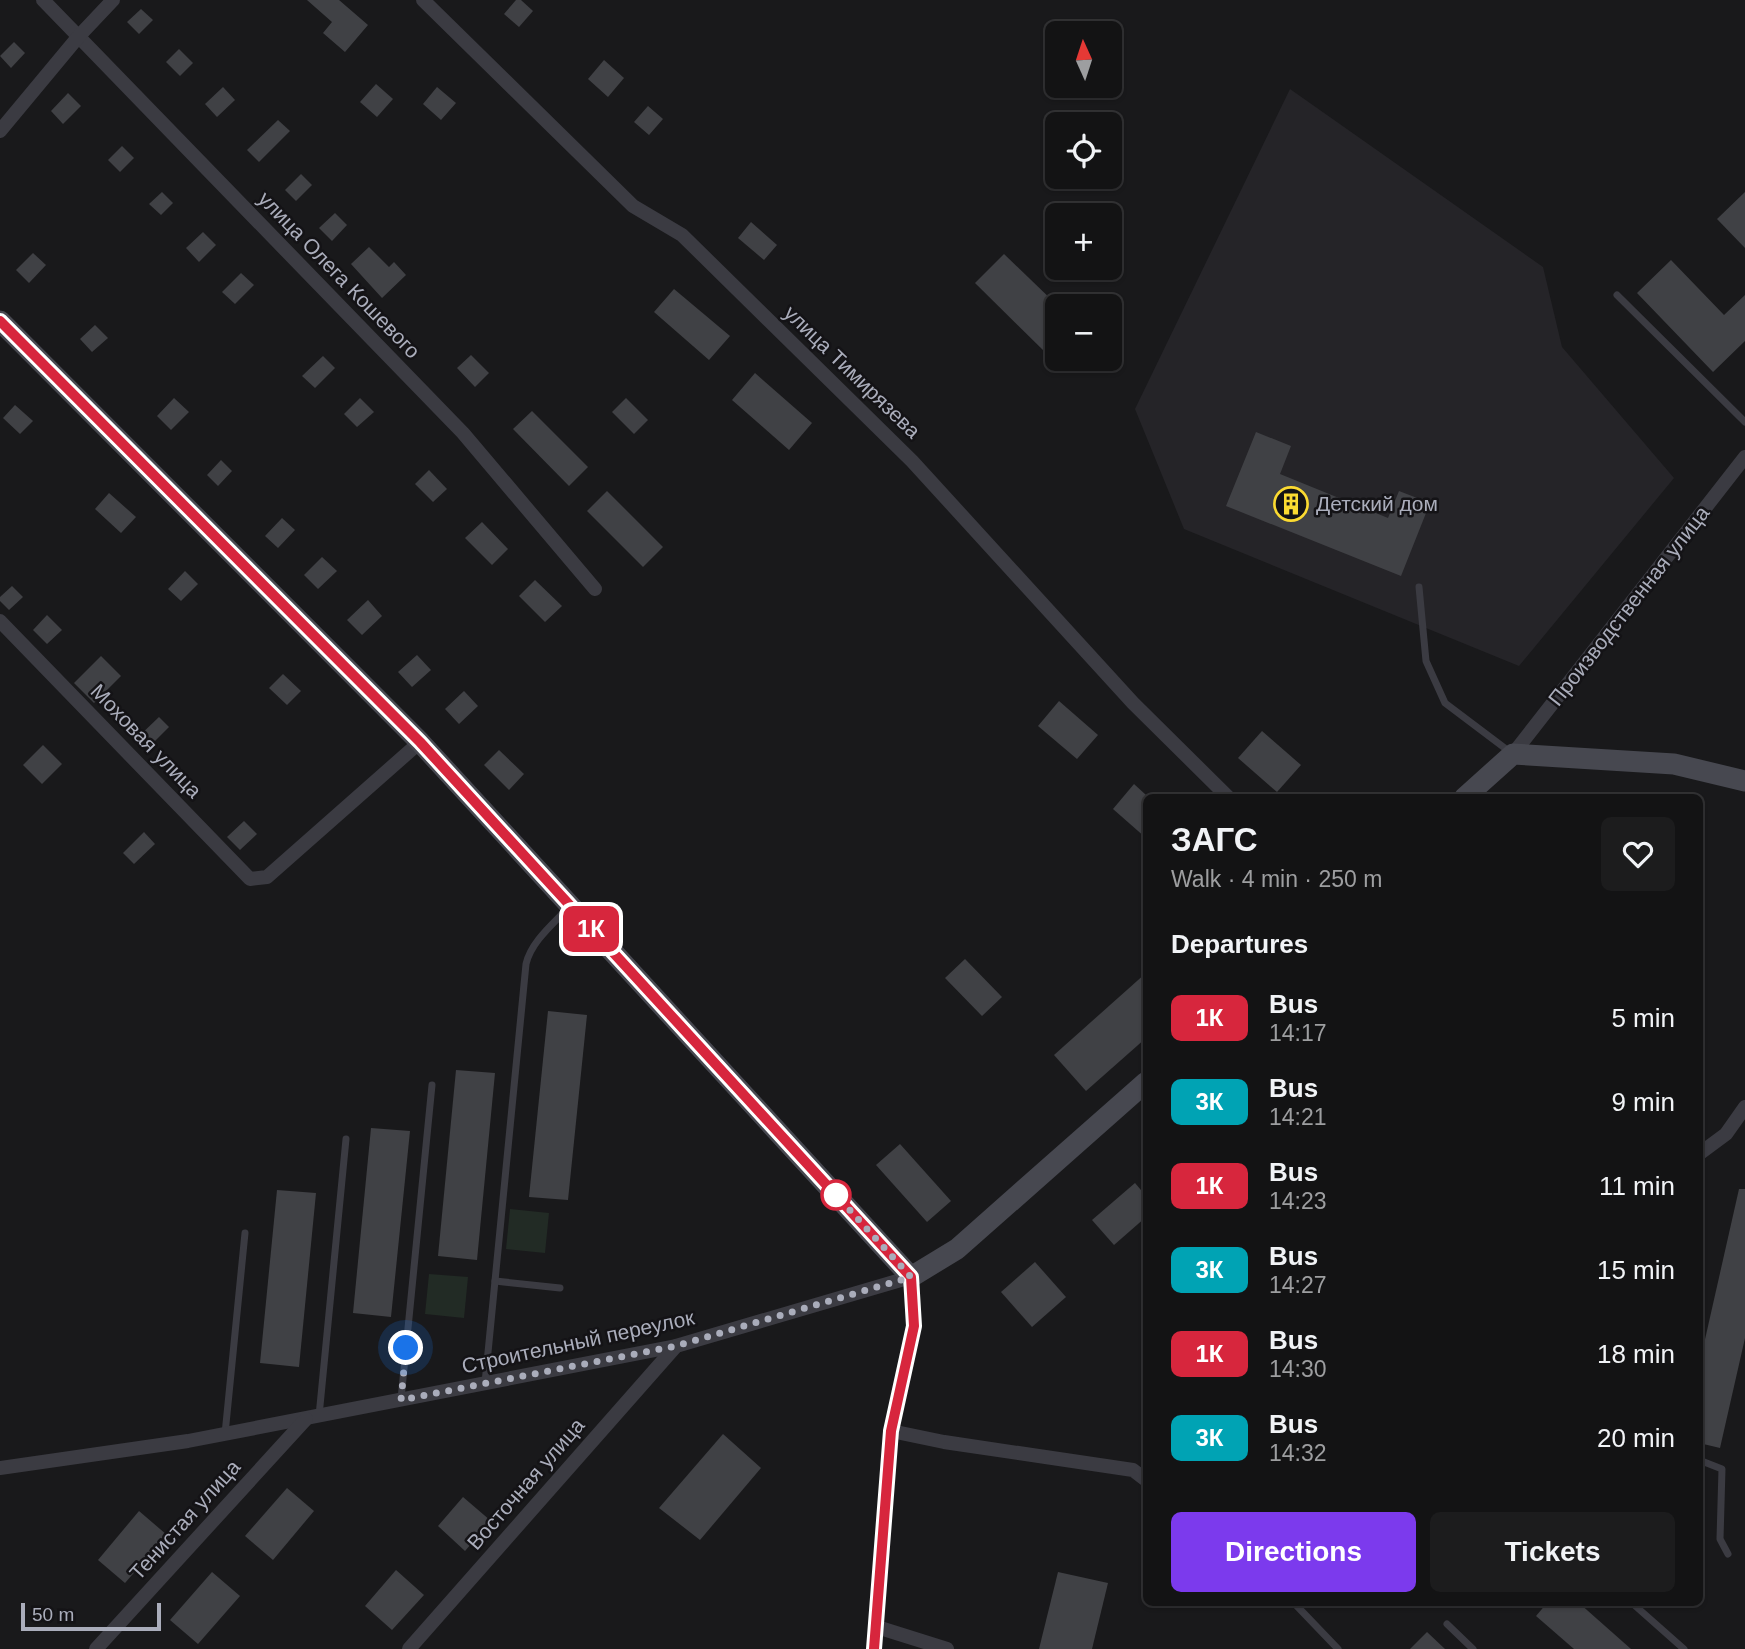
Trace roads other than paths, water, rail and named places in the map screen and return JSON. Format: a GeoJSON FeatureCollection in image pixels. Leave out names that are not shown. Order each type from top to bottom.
{"type":"FeatureCollection","features":[{"type":"Feature","properties":{"kind":"street","name":"улица Олега Кошевого"},"geometry":{"type":"LineString","coordinates":[[43,0],[463,433],[595,589]]}},
{"type":"Feature","properties":{"kind":"street"},"geometry":{"type":"LineString","coordinates":[[0,131],[79,36],[113,0]]}},
{"type":"Feature","properties":{"kind":"street","name":"улица Тимирязева"},"geometry":{"type":"LineString","coordinates":[[423,0],[634,206],[682,235],[912,461],[1133,704],[1225,794]]}},
{"type":"Feature","properties":{"kind":"street"},"geometry":{"type":"LineString","coordinates":[[0,321],[420,742],[911,1277],[914,1326],[891,1431],[874,1649]]}},
{"type":"Feature","properties":{"kind":"street","name":"Производственная улица"},"geometry":{"type":"LineString","coordinates":[[1468,794],[1513,754],[1745,457]]}},
{"type":"Feature","properties":{"kind":"street","name":"Моховая улица"},"geometry":{"type":"LineString","coordinates":[[0,621],[250,879],[267,877],[420,742]]}},
{"type":"Feature","properties":{"kind":"street"},"geometry":{"type":"LineString","coordinates":[[1513,754],[1674,764],[1745,781]]}},
{"type":"Feature","properties":{"kind":"street"},"geometry":{"type":"LineString","coordinates":[[911,1277],[957,1249],[1143,1085]]}},
{"type":"Feature","properties":{"kind":"street"},"geometry":{"type":"LineString","coordinates":[[1703,1151],[1726,1134],[1743,1114]]}},
{"type":"Feature","properties":{"kind":"street","name":"Строительный переулок"},"geometry":{"type":"LineString","coordinates":[[0,1468],[225,1434],[676,1346],[911,1277]]}},
{"type":"Feature","properties":{"kind":"street","name":"Восточная улица"},"geometry":{"type":"LineString","coordinates":[[409,1649],[676,1346]]}},
{"type":"Feature","properties":{"kind":"street","name":"Тенистая улица"},"geometry":{"type":"LineString","coordinates":[[96,1649],[313,1418]]}},
{"type":"Feature","properties":{"kind":"street"},"geometry":{"type":"LineString","coordinates":[[891,1431],[944,1442],[1133,1470],[1143,1478]]}},
{"type":"Feature","properties":{"kind":"street"},"geometry":{"type":"LineString","coordinates":[[877,1626],[947,1649]]}},
{"type":"Feature","properties":{"kind":"lane"},"geometry":{"type":"LineString","coordinates":[[1617,295],[1745,422]]}},
{"type":"Feature","properties":{"kind":"lane"},"geometry":{"type":"LineString","coordinates":[[1419,587],[1426,661],[1445,703],[1513,754]]}},
{"type":"Feature","properties":{"kind":"lane"},"geometry":{"type":"LineString","coordinates":[[485,1384],[528,953],[570,906]]}},
{"type":"Feature","properties":{"kind":"lane"},"geometry":{"type":"LineString","coordinates":[[401,1400],[432,1085]]}},
{"type":"Feature","properties":{"kind":"lane"},"geometry":{"type":"LineString","coordinates":[[313,1418],[346,1139]]}},
{"type":"Feature","properties":{"kind":"lane"},"geometry":{"type":"LineString","coordinates":[[225,1434],[245,1233]]}},
{"type":"Feature","properties":{"kind":"lane"},"geometry":{"type":"LineString","coordinates":[[495,1281],[560,1288]]}},
{"type":"Feature","properties":{"kind":"lane"},"geometry":{"type":"LineString","coordinates":[[1703,1462],[1722,1469],[1720,1539],[1728,1554]]}},
{"type":"Feature","properties":{"kind":"lane"},"geometry":{"type":"LineString","coordinates":[[1297,1606],[1338,1649]]}},
{"type":"Feature","properties":{"kind":"lane"},"geometry":{"type":"LineString","coordinates":[[1635,1606],[1684,1649]]}},
{"type":"Feature","properties":{"kind":"lane"},"geometry":{"type":"LineString","coordinates":[[1447,1624],[1473,1649]]}},
{"type":"Feature","properties":{"kind":"place","name":"Детский дом"},"geometry":{"type":"Point","coordinates":[1291,504]}}]}
